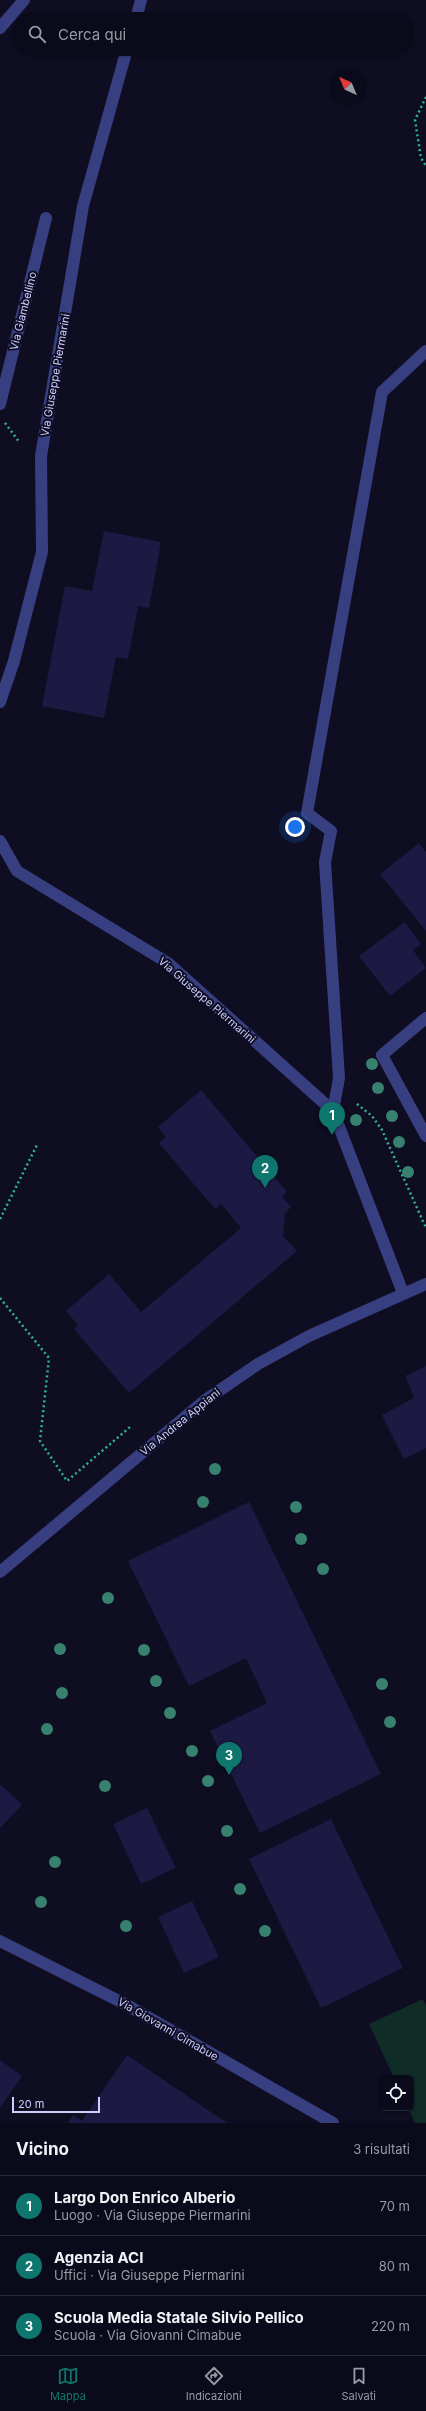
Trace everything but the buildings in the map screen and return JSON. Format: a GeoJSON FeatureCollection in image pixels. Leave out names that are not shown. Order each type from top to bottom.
{"type":"FeatureCollection","features":[{"type":"Feature","properties":{"kind":"street"},"geometry":{"type":"LineString","coordinates":[[14,12],[24,0]]}},
{"type":"Feature","properties":{"kind":"street"},"geometry":{"type":"LineString","coordinates":[[138,12],[141,0]]}},
{"type":"Feature","properties":{"kind":"street"},"geometry":{"type":"LineString","coordinates":[[0,28],[12,14]]}},
{"type":"Feature","properties":{"kind":"street","name":"Via Giuseppe Piermarini"},"geometry":{"type":"LineString","coordinates":[[0,702],[14,661],[42,552],[41,456],[83,206],[125,56]]}},
{"type":"Feature","properties":{"kind":"street","name":"Via Giambellino"},"geometry":{"type":"LineString","coordinates":[[0,404],[46,218]]}},
{"type":"Feature","properties":{"kind":"street"},"geometry":{"type":"LineString","coordinates":[[333,1111],[339,1078],[325,862],[330,831],[307,814],[382,392],[426,351]]}},
{"type":"Feature","properties":{"kind":"street","name":"Via Giuseppe Piermarini"},"geometry":{"type":"LineString","coordinates":[[0,841],[17,871],[168,963],[333,1111],[403,1293]]}},
{"type":"Feature","properties":{"kind":"street"},"geometry":{"type":"LineString","coordinates":[[426,1018],[382,1055],[426,1136]]}},
{"type":"Feature","properties":{"kind":"street","name":"Via Andrea Appiani"},"geometry":{"type":"LineString","coordinates":[[0,1572],[204,1401],[273,1356],[403,1293],[426,1284]]}},
{"type":"Feature","properties":{"kind":"street","name":"Via Giovanni Cimabue"},"geometry":{"type":"LineString","coordinates":[[0,1940],[125,2004],[333,2123]]}},
{"type":"Feature","properties":{"kind":"path"},"geometry":{"type":"LineString","coordinates":[[426,97],[415,120],[421,158],[426,166]]}},
{"type":"Feature","properties":{"kind":"path"},"geometry":{"type":"LineString","coordinates":[[5,422],[28,453],[43,444]]}},
{"type":"Feature","properties":{"kind":"path"},"geometry":{"type":"LineString","coordinates":[[354,1102],[372,1116],[382,1130],[426,1228]]}},
{"type":"Feature","properties":{"kind":"path"},"geometry":{"type":"LineString","coordinates":[[0,1219],[37,1145]]}},
{"type":"Feature","properties":{"kind":"path"},"geometry":{"type":"LineString","coordinates":[[0,1298],[49,1358],[40,1441],[67,1481],[130,1427]]}},
{"type":"Feature","properties":{"kind":"green space"},"geometry":{"type":"Polygon","coordinates":[[[423,1999],[426,2006],[426,2123],[415,2123],[409,2111],[414,2111],[414,2075],[393,2075],[369,2024],[423,1999]]]}},
{"type":"Feature","properties":{"kind":"place","name":"Largo Don Enrico Alberio"},"geometry":{"type":"Point","coordinates":[332,1135]}},
{"type":"Feature","properties":{"kind":"place","name":"Agenzia ACI"},"geometry":{"type":"Point","coordinates":[265,1188]}},
{"type":"Feature","properties":{"kind":"place","name":"Scuola Media Statale Silvio Pellico"},"geometry":{"type":"Point","coordinates":[229,1775]}}]}
